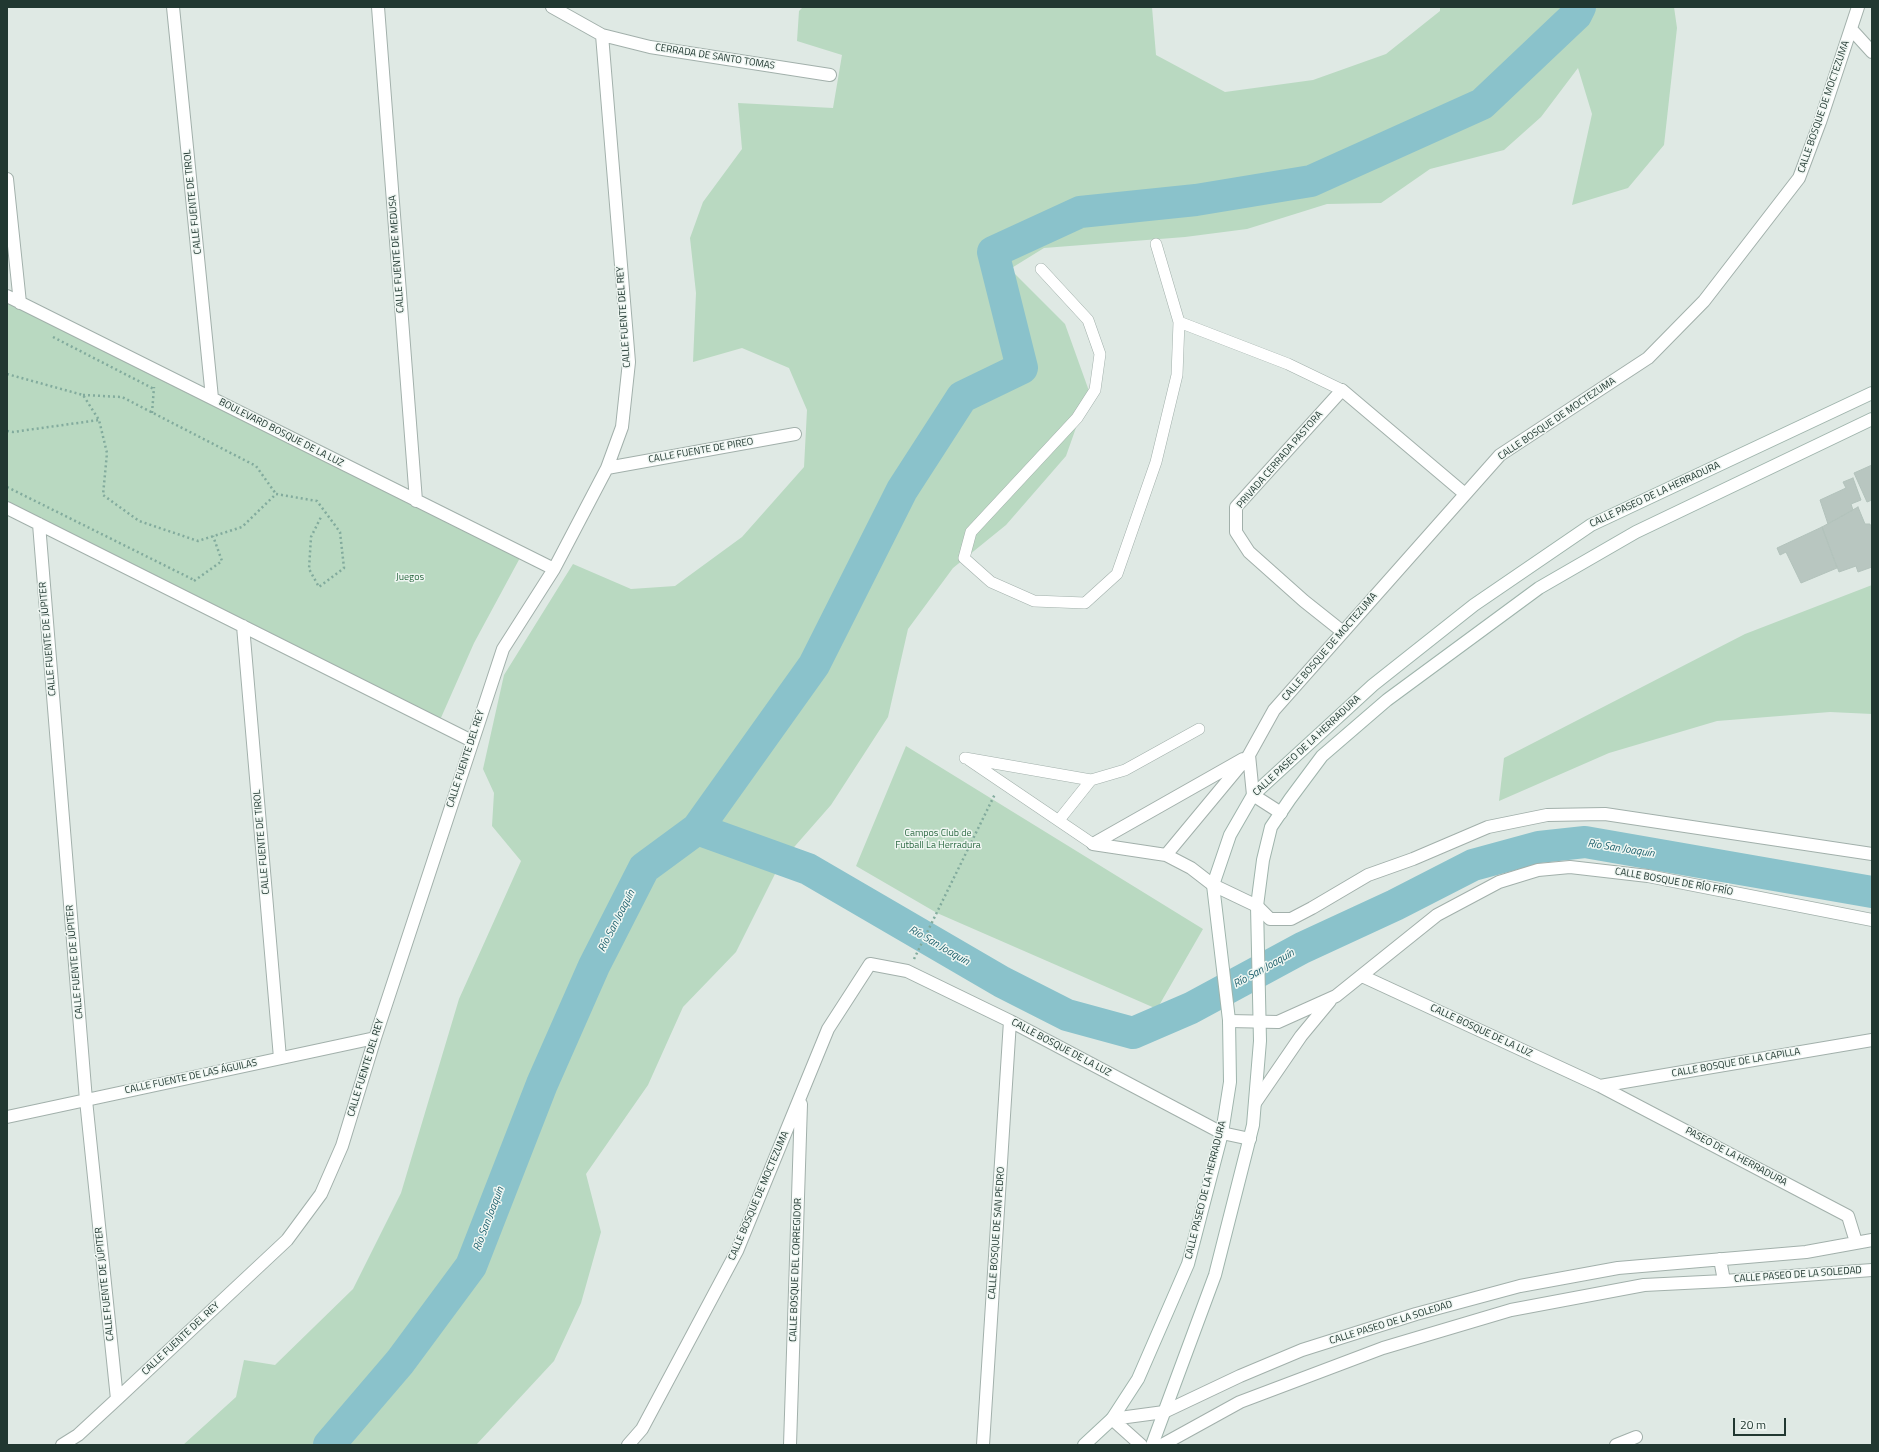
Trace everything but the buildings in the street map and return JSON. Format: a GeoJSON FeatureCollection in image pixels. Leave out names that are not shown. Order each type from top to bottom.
{"type":"FeatureCollection","features":[{"type":"Feature","properties":{"kind":"street","name":"CALLE FUENTE DE TIROL"},"geometry":{"type":"LineString","coordinates":[[173,7],[212,398]]}},
{"type":"Feature","properties":{"kind":"street","name":"CALLE FUENTE DE MEDUSA"},"geometry":{"type":"LineString","coordinates":[[378,7],[416,501]]}},
{"type":"Feature","properties":{"kind":"street"},"geometry":{"type":"LineString","coordinates":[[552,7],[602,35]]}},
{"type":"Feature","properties":{"kind":"street","name":"CALLE BOSQUE DE MOCTEZUMA"},"geometry":{"type":"LineString","coordinates":[[1166,855],[1249,755],[1274,710],[1500,455],[1648,358],[1704,301],[1799,178],[1820,122],[1858,7]]}},
{"type":"Feature","properties":{"kind":"street"},"geometry":{"type":"LineString","coordinates":[[1851,29],[1872,52]]}},
{"type":"Feature","properties":{"kind":"street","name":"CERRADA DE SANTO TOMAS"},"geometry":{"type":"LineString","coordinates":[[602,35],[650,47],[830,75]]}},
{"type":"Feature","properties":{"kind":"street","name":"CALLE FUENTE DEL REY"},"geometry":{"type":"LineString","coordinates":[[62,1445],[78,1435],[287,1240],[321,1194],[342,1146],[375,1038],[503,649],[554,569],[607,468],[622,427],[629,362],[602,35]]}},
{"type":"Feature","properties":{"kind":"street"},"geometry":{"type":"LineString","coordinates":[[7,179],[20,303]]}},
{"type":"Feature","properties":{"kind":"street","name":"BOULEVARD BOSQUE DE LA LUZ"},"geometry":{"type":"LineString","coordinates":[[7,296],[554,569]]}},
{"type":"Feature","properties":{"kind":"street"},"geometry":{"type":"LineString","coordinates":[[1342,390],[1465,494]]}},
{"type":"Feature","properties":{"kind":"street","name":"PRIVADA CERRADA PASTORA"},"geometry":{"type":"LineString","coordinates":[[1342,390],[1236,507],[1236,532],[1249,552],[1304,601],[1343,632]]}},
{"type":"Feature","properties":{"kind":"street","name":"CALLE PASEO DE LA HERRADURA"},"geometry":{"type":"LineString","coordinates":[[1084,1445],[1112,1419],[1138,1379],[1188,1264],[1222,1133],[1230,1082],[1229,1021],[1213,885],[1230,835],[1253,795],[1373,685],[1474,605],[1591,525],[1872,393]]}},
{"type":"Feature","properties":{"kind":"street","name":"CALLE PASEO DE LA HERRADURA"},"geometry":{"type":"LineString","coordinates":[[1152,1445],[1215,1275],[1254,1126],[1260,1041],[1257,907],[1263,860],[1271,827],[1322,756],[1386,700],[1539,588],[1636,532],[1872,419]]}},
{"type":"Feature","properties":{"kind":"street","name":"CALLE FUENTE DE PIREO"},"geometry":{"type":"LineString","coordinates":[[607,468],[795,434]]}},
{"type":"Feature","properties":{"kind":"street"},"geometry":{"type":"LineString","coordinates":[[7,508],[472,741]]}},
{"type":"Feature","properties":{"kind":"street","name":"CALLE FUENTE DE JÚPITER"},"geometry":{"type":"LineString","coordinates":[[39,524],[86,1100],[117,1399]]}},
{"type":"Feature","properties":{"kind":"street","name":"CALLE FUENTE DE TIROL"},"geometry":{"type":"LineString","coordinates":[[243,626],[280,1058]]}},
{"type":"Feature","properties":{"kind":"street"},"geometry":{"type":"LineString","coordinates":[[1093,844],[1249,755],[1253,795],[1281,813]]}},
{"type":"Feature","properties":{"kind":"street"},"geometry":{"type":"LineString","coordinates":[[1093,844],[1166,855],[1191,868],[1213,885],[1257,907],[1270,919],[1291,919],[1368,875],[1413,859],[1488,827],[1547,815],[1604,814],[1872,854]]}},
{"type":"Feature","properties":{"kind":"street","name":"CALLE BOSQUE DE RÍO FRÍO"},"geometry":{"type":"LineString","coordinates":[[1229,1021],[1278,1022],[1336,996],[1437,915],[1499,882],[1538,870],[1570,866],[1648,876],[1872,920]]}},
{"type":"Feature","properties":{"kind":"street","name":"CALLE BOSQUE DE MOCTEZUMA"},"geometry":{"type":"LineString","coordinates":[[628,1445],[642,1429],[737,1251],[828,1029],[870,964]]}},
{"type":"Feature","properties":{"kind":"street","name":"CALLE BOSQUE DE LA LUZ"},"geometry":{"type":"LineString","coordinates":[[870,964],[907,971],[1010,1022],[1222,1133],[1250,1140]]}},
{"type":"Feature","properties":{"kind":"street","name":"CALLE BOSQUE DE LA LUZ"},"geometry":{"type":"LineString","coordinates":[[1362,976],[1600,1086]]}},
{"type":"Feature","properties":{"kind":"street"},"geometry":{"type":"LineString","coordinates":[[1255,1104],[1301,1036],[1317,1015],[1336,996]]}},
{"type":"Feature","properties":{"kind":"street","name":"CALLE BOSQUE DE SAN PEDRO"},"geometry":{"type":"LineString","coordinates":[[983,1445],[1010,1022]]}},
{"type":"Feature","properties":{"kind":"street","name":"CALLE FUENTE DE LAS ÁGUILAS"},"geometry":{"type":"LineString","coordinates":[[7,1117],[375,1038]]}},
{"type":"Feature","properties":{"kind":"street","name":"CALLE BOSQUE DE LA CAPILLA"},"geometry":{"type":"LineString","coordinates":[[1600,1086],[1872,1040]]}},
{"type":"Feature","properties":{"kind":"street","name":"PASEO DE LA HERRADURA"},"geometry":{"type":"LineString","coordinates":[[1600,1086],[1848,1216],[1856,1242]]}},
{"type":"Feature","properties":{"kind":"street","name":"CALLE BOSQUE DEL CORREGIDOR"},"geometry":{"type":"LineString","coordinates":[[790,1445],[801,1096]]}},
{"type":"Feature","properties":{"kind":"street","name":"CALLE PASEO DE LA SOLEDAD"},"geometry":{"type":"LineString","coordinates":[[1112,1419],[1164,1412],[1240,1376],[1302,1350],[1416,1314],[1520,1286],[1618,1268],[1806,1252],[1872,1240]]}},
{"type":"Feature","properties":{"kind":"street","name":"CALLE PASEO DE LA SOLEDAD"},"geometry":{"type":"LineString","coordinates":[[1720,1259],[1724,1281]]}},
{"type":"Feature","properties":{"kind":"street","name":"CALLE PASEO DE LA SOLEDAD"},"geometry":{"type":"LineString","coordinates":[[1162,1445],[1240,1402],[1384,1348],[1510,1310],[1644,1285],[1724,1281],[1872,1270]]}},
{"type":"Feature","properties":{"kind":"street"},"geometry":{"type":"LineString","coordinates":[[1112,1419],[1142,1445]]}},
{"type":"Feature","properties":{"kind":"street"},"geometry":{"type":"LineString","coordinates":[[1616,1445],[1636,1437]]}},
{"type":"Feature","properties":{"kind":"lane"},"geometry":{"type":"LineString","coordinates":[[1041,269],[1088,320],[1100,354],[1095,390],[1078,418],[971,532],[964,558],[991,582],[1034,601],[1085,603],[1117,574],[1156,462],[1177,375],[1179,322],[1156,244]]}},
{"type":"Feature","properties":{"kind":"lane"},"geometry":{"type":"LineString","coordinates":[[1179,322],[1288,364],[1342,390]]}},
{"type":"Feature","properties":{"kind":"lane"},"geometry":{"type":"LineString","coordinates":[[1093,844],[965,758],[1091,780],[1125,770],[1199,729]]}},
{"type":"Feature","properties":{"kind":"lane"},"geometry":{"type":"LineString","coordinates":[[1059,820],[1091,780]]}},
{"type":"Feature","properties":{"kind":"path"},"geometry":{"type":"LineString","coordinates":[[49,336],[154,389]]}},
{"type":"Feature","properties":{"kind":"path"},"geometry":{"type":"LineString","coordinates":[[152,413],[155,369]]}},
{"type":"Feature","properties":{"kind":"path"},"geometry":{"type":"LineString","coordinates":[[7,374],[83,395],[122,397],[256,466],[276,494],[317,501],[340,532],[344,568],[319,587],[309,569],[311,537],[321,517]]}},
{"type":"Feature","properties":{"kind":"path"},"geometry":{"type":"LineString","coordinates":[[83,395],[99,420],[107,453],[103,495],[139,521],[198,540],[242,527],[276,494]]}},
{"type":"Feature","properties":{"kind":"path"},"geometry":{"type":"LineString","coordinates":[[7,431],[13,432],[99,420]]}},
{"type":"Feature","properties":{"kind":"path"},"geometry":{"type":"LineString","coordinates":[[7,487],[194,580]]}},
{"type":"Feature","properties":{"kind":"path"},"geometry":{"type":"LineString","coordinates":[[177,593],[222,561],[213,536]]}},
{"type":"Feature","properties":{"kind":"path"},"geometry":{"type":"LineString","coordinates":[[917,954],[926,932],[1001,781]]}},
{"type":"Feature","properties":{"kind":"green space"},"geometry":{"type":"Polygon","coordinates":[[[803,7],[1152,7],[1156,55],[1225,92],[1313,80],[1386,54],[1440,11],[1440,7],[1674,7],[1677,28],[1664,145],[1628,188],[1572,205],[1592,114],[1578,68],[1541,117],[1504,150],[1430,169],[1381,203],[1327,204],[1247,229],[1185,237],[1044,248],[1010,269],[1065,324],[1089,391],[1066,456],[1006,525],[953,568],[908,629],[888,717],[831,805],[781,862],[736,952],[683,1007],[648,1085],[586,1174],[601,1232],[581,1303],[554,1361],[476,1445],[183,1445],[236,1397],[244,1360],[275,1365],[353,1289],[401,1193],[459,999],[521,861],[492,826],[494,793],[483,769],[504,675],[573,564],[631,589],[675,586],[742,537],[804,467],[807,410],[789,368],[742,348],[693,362],[696,293],[690,238],[703,202],[742,149],[738,103],[833,108],[842,55],[797,41],[799,11],[803,7]]]}},
{"type":"Feature","properties":{"kind":"green space","name":"Juegos"},"geometry":{"type":"Polygon","coordinates":[[[7,299],[521,556],[474,643],[440,720],[7,503],[7,299]]]}},
{"type":"Feature","properties":{"kind":"green space"},"geometry":{"type":"Polygon","coordinates":[[[1872,585],[1872,714],[1830,712],[1717,721],[1609,753],[1499,801],[1504,758],[1745,634],[1872,585]]]}},
{"type":"Feature","properties":{"kind":"green space","name":"Campos Club de Futball La Herradura"},"geometry":{"type":"Polygon","coordinates":[[[906,746],[1203,929],[1157,1009],[937,913],[856,866],[906,746]]]}},
{"type":"Feature","properties":{"kind":"waterway"},"geometry":{"type":"LineString","coordinates":[[329,1445],[400,1362],[471,1266],[542,1084],[594,966],[644,868],[697,829],[814,665],[902,490],[962,397],[1022,368],[993,252],[1080,212],[1196,200],[1311,181],[1482,104],[1576,15],[1580,7]]}},
{"type":"Feature","properties":{"kind":"waterway","name":"Río San Joaquín"},"geometry":{"type":"LineString","coordinates":[[697,829],[808,869],[1002,982],[1067,1015],[1133,1033],[1191,1008],[1302,948],[1395,905],[1473,865],[1539,847],[1585,842],[1872,892]]}}]}
